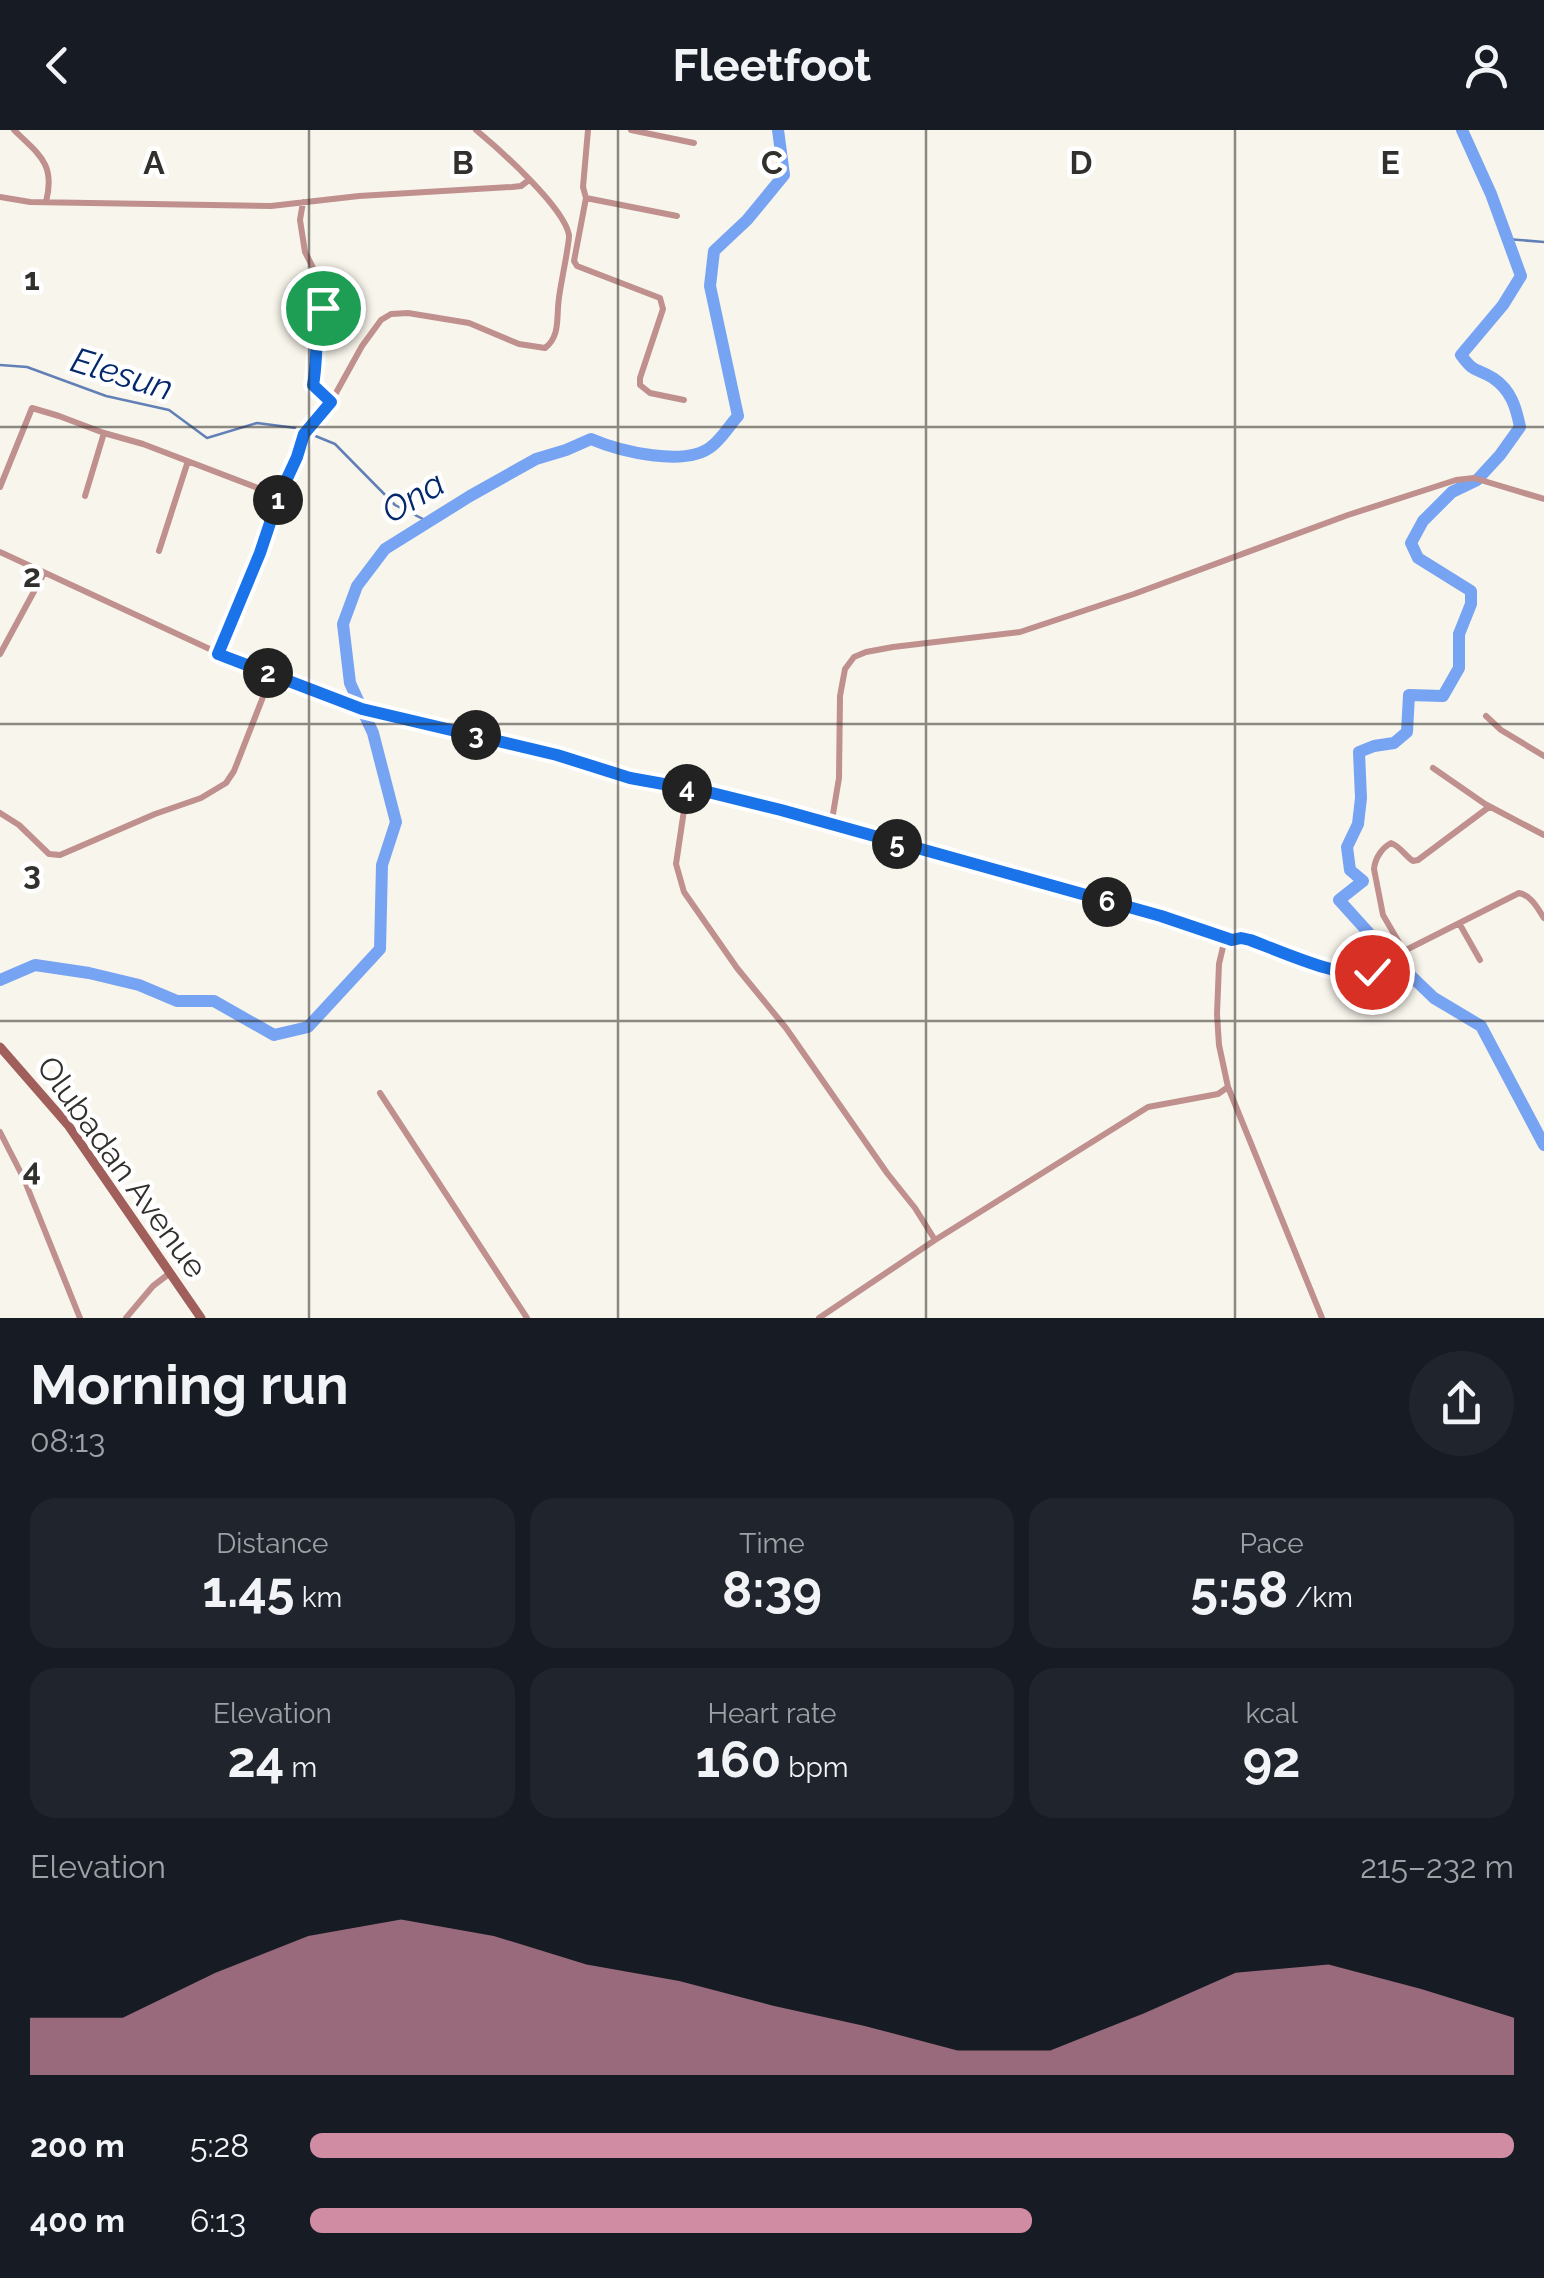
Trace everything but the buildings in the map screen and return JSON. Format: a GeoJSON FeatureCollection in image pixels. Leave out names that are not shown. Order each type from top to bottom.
{"type":"FeatureCollection","features":[{"type":"Feature","properties":{"kind":"street"},"geometry":{"type":"LineString","coordinates":[[14,130],[44,160],[49,182],[46,202]]}},
{"type":"Feature","properties":{"kind":"street"},"geometry":{"type":"LineString","coordinates":[[218,654],[307,430],[331,402],[376,326],[390,314],[408,312],[470,324],[535,348],[549,346],[556,333],[570,236],[557,210],[476,130]]}},
{"type":"Feature","properties":{"kind":"street"},"geometry":{"type":"LineString","coordinates":[[588,130],[583,187],[586,198],[574,257],[578,266],[658,296],[662,301],[663,310],[640,385],[650,393],[684,400]]}},
{"type":"Feature","properties":{"kind":"street"},"geometry":{"type":"LineString","coordinates":[[631,130],[694,143]]}},
{"type":"Feature","properties":{"kind":"street"},"geometry":{"type":"LineString","coordinates":[[0,198],[30,202],[245,206],[512,187],[529,180]]}},
{"type":"Feature","properties":{"kind":"street"},"geometry":{"type":"LineString","coordinates":[[586,198],[677,216]]}},
{"type":"Feature","properties":{"kind":"street"},"geometry":{"type":"LineString","coordinates":[[304,202],[300,220],[305,252],[324,289],[315,340],[313,385],[331,402]]}},
{"type":"Feature","properties":{"kind":"street"},"geometry":{"type":"LineString","coordinates":[[566,230],[581,228]]}},
{"type":"Feature","properties":{"kind":"street"},"geometry":{"type":"LineString","coordinates":[[0,488],[32,408],[188,460],[279,496]]}},
{"type":"Feature","properties":{"kind":"street"},"geometry":{"type":"LineString","coordinates":[[85,496],[104,433]]}},
{"type":"Feature","properties":{"kind":"street"},"geometry":{"type":"LineString","coordinates":[[159,551],[188,460]]}},
{"type":"Feature","properties":{"kind":"street"},"geometry":{"type":"LineString","coordinates":[[0,461],[9,465]]}},
{"type":"Feature","properties":{"kind":"street"},"geometry":{"type":"LineString","coordinates":[[831,826],[839,778],[840,696],[845,669],[854,657],[893,647],[1020,632],[1456,480],[1474,478],[1544,499]]}},
{"type":"Feature","properties":{"kind":"street"},"geometry":{"type":"LineString","coordinates":[[0,552],[218,654],[362,709],[557,755],[630,778],[781,810],[1161,916],[1232,940]]}},
{"type":"Feature","properties":{"kind":"street"},"geometry":{"type":"LineString","coordinates":[[0,654],[2,644],[44,573]]}},
{"type":"Feature","properties":{"kind":"street"},"geometry":{"type":"LineString","coordinates":[[0,812],[54,856],[201,798],[226,783],[234,772],[272,674]]}},
{"type":"Feature","properties":{"kind":"street"},"geometry":{"type":"LineString","coordinates":[[1486,716],[1500,730],[1544,756]]}},
{"type":"Feature","properties":{"kind":"street"},"geometry":{"type":"LineString","coordinates":[[1433,768],[1490,807],[1544,835]]}},
{"type":"Feature","properties":{"kind":"street"},"geometry":{"type":"LineString","coordinates":[[688,790],[676,864],[684,892],[916,1208],[935,1240]]}},
{"type":"Feature","properties":{"kind":"street"},"geometry":{"type":"LineString","coordinates":[[1401,953],[1383,915],[1374,862],[1392,843],[1413,861],[1418,860],[1490,807]]}},
{"type":"Feature","properties":{"kind":"street"},"geometry":{"type":"LineString","coordinates":[[1322,1318],[1228,1086],[1218,1045],[1217,995],[1223,947],[1241,938],[1341,972],[1366,975],[1401,953],[1522,893],[1544,918]]}},
{"type":"Feature","properties":{"kind":"street"},"geometry":{"type":"LineString","coordinates":[[1459,923],[1480,960]]}},
{"type":"Feature","properties":{"kind":"street","name":"Olubadan Avenue"},"geometry":{"type":"LineString","coordinates":[[0,1047],[68,1126],[201,1318]]}},
{"type":"Feature","properties":{"kind":"street"},"geometry":{"type":"LineString","coordinates":[[819,1318],[935,1240],[1148,1107],[1218,1094],[1228,1086]]}},
{"type":"Feature","properties":{"kind":"street"},"geometry":{"type":"LineString","coordinates":[[380,1093],[527,1318]]}},
{"type":"Feature","properties":{"kind":"street"},"geometry":{"type":"LineString","coordinates":[[0,1132],[24,1179],[80,1318]]}},
{"type":"Feature","properties":{"kind":"street"},"geometry":{"type":"LineString","coordinates":[[126,1318],[153,1286],[170,1274]]}},
{"type":"Feature","properties":{"kind":"waterway","name":"Ona"},"geometry":{"type":"LineString","coordinates":[[0,980],[35,965],[89,973],[139,985],[177,1001],[214,1001],[274,1035],[308,1027],[380,949],[382,865],[396,822],[373,733],[350,683],[343,624],[357,586],[385,549],[536,459],[591,439],[670,457],[700,453],[719,439],[738,416],[710,286],[714,251],[747,220],[784,175],[778,130]]}},
{"type":"Feature","properties":{"kind":"waterway"},"geometry":{"type":"LineString","coordinates":[[1462,130],[1521,276],[1503,305],[1461,355],[1473,368],[1504,388],[1520,427],[1477,480],[1452,492],[1423,521],[1411,543],[1418,558],[1471,591],[1471,604],[1459,634],[1459,668],[1443,696],[1409,695],[1407,732],[1394,743],[1359,752],[1358,824],[1347,847],[1350,870],[1363,881],[1339,900],[1434,998],[1481,1026],[1544,1145]]}},
{"type":"Feature","properties":{"kind":"waterway"},"geometry":{"type":"LineString","coordinates":[[1507,239],[1544,242]]}},
{"type":"Feature","properties":{"kind":"waterway","name":"Elesun"},"geometry":{"type":"LineString","coordinates":[[0,365],[27,367],[106,396],[169,410],[207,438],[257,423],[296,428],[335,444],[395,505],[429,522]]}},
{"type":"Feature","properties":{"kind":"route"},"geometry":{"type":"LineString","coordinates":[[323,308],[315,340],[313,385],[331,402],[304,434],[218,654],[362,709],[557,755],[630,778],[781,810],[1161,916],[1232,940],[1250,940],[1341,972],[1372,972]]}}]}
